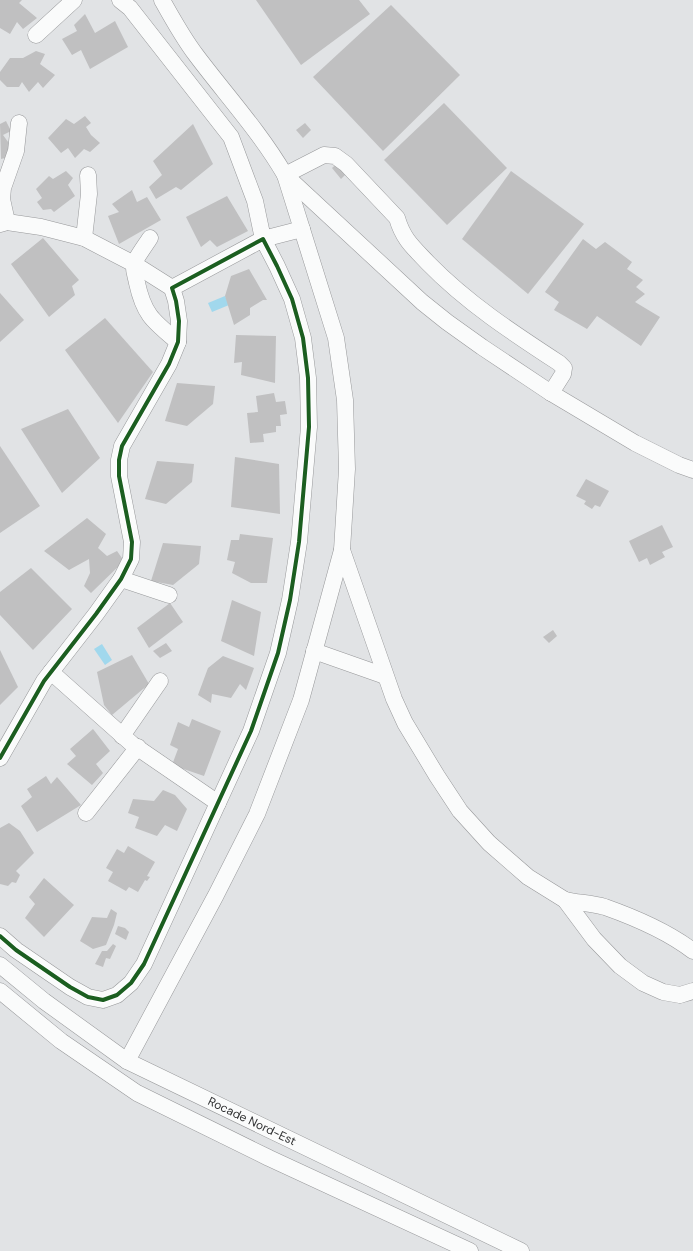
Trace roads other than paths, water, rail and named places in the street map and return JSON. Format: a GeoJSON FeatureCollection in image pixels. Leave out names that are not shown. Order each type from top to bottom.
{"type":"FeatureCollection","features":[{"type":"Feature","properties":{"kind":"street"},"geometry":{"type":"LineString","coordinates":[[36,36],[74,0]]}},
{"type":"Feature","properties":{"kind":"street"},"geometry":{"type":"LineString","coordinates":[[0,936],[16,950],[70,987],[88,997],[103,1000],[117,995],[131,983],[144,964],[251,731],[278,653],[290,600],[299,542],[308,435],[308,378],[303,338],[292,299],[263,238],[255,201],[231,137],[130,8],[120,0]]}},
{"type":"Feature","properties":{"kind":"street"},"geometry":{"type":"LineString","coordinates":[[127,1061],[216,895],[257,814],[301,700],[342,550],[347,469],[345,400],[336,338],[285,175],[275,157],[241,110],[195,54],[162,0]]}},
{"type":"Feature","properties":{"kind":"street"},"geometry":{"type":"LineString","coordinates":[[0,758],[44,681],[121,579],[131,559],[132,542],[119,476],[119,460],[122,446],[169,364],[178,342],[179,321],[176,301],[172,288],[134,264],[84,238],[41,227],[3,223],[3,188],[16,151],[19,123]]}},
{"type":"Feature","properties":{"kind":"street"},"geometry":{"type":"LineString","coordinates":[[285,175],[324,155],[335,156],[346,164],[397,218],[400,230],[407,241],[441,276],[470,301],[564,368],[563,374],[552,393]]}},
{"type":"Feature","properties":{"kind":"street"},"geometry":{"type":"LineString","coordinates":[[84,238],[88,194],[88,175]]}},
{"type":"Feature","properties":{"kind":"street"},"geometry":{"type":"LineString","coordinates":[[285,175],[422,302],[447,322],[552,393],[635,444],[693,470]]}},
{"type":"Feature","properties":{"kind":"street"},"geometry":{"type":"LineString","coordinates":[[172,288],[263,238],[302,229]]}},
{"type":"Feature","properties":{"kind":"street"},"geometry":{"type":"LineString","coordinates":[[150,238],[134,264],[141,301],[155,324],[178,342]]}},
{"type":"Feature","properties":{"kind":"street"},"geometry":{"type":"LineString","coordinates":[[342,550],[394,699],[405,723],[437,776],[460,810],[489,843],[528,877],[565,900],[594,939],[620,966],[643,983],[663,992],[680,995],[693,991]]}},
{"type":"Feature","properties":{"kind":"street"},"geometry":{"type":"LineString","coordinates":[[121,579],[169,595]]}},
{"type":"Feature","properties":{"kind":"street"},"geometry":{"type":"LineString","coordinates":[[314,651],[385,676]]}},
{"type":"Feature","properties":{"kind":"street"},"geometry":{"type":"LineString","coordinates":[[51,672],[132,744],[218,803]]}},
{"type":"Feature","properties":{"kind":"street"},"geometry":{"type":"LineString","coordinates":[[122,736],[160,681]]}},
{"type":"Feature","properties":{"kind":"street"},"geometry":{"type":"LineString","coordinates":[[86,813],[138,747]]}},
{"type":"Feature","properties":{"kind":"street"},"geometry":{"type":"LineString","coordinates":[[565,900],[604,907],[630,917],[657,929],[681,942],[693,951]]}},
{"type":"Feature","properties":{"kind":"street","name":"Rocade Nord-Est"},"geometry":{"type":"LineString","coordinates":[[0,965],[44,1002],[127,1061],[521,1251]]}},
{"type":"Feature","properties":{"kind":"street","name":"Rocade Nord-Est"},"geometry":{"type":"LineString","coordinates":[[0,991],[61,1041],[137,1093],[269,1158],[470,1251]]}},
{"type":"Feature","properties":{"kind":"water"},"geometry":{"type":"Polygon","coordinates":[[[225,296],[229,305],[212,312],[208,303],[225,296]]]}},
{"type":"Feature","properties":{"kind":"water"},"geometry":{"type":"Polygon","coordinates":[[[102,644],[112,660],[105,665],[94,649],[102,644]]]}}]}
